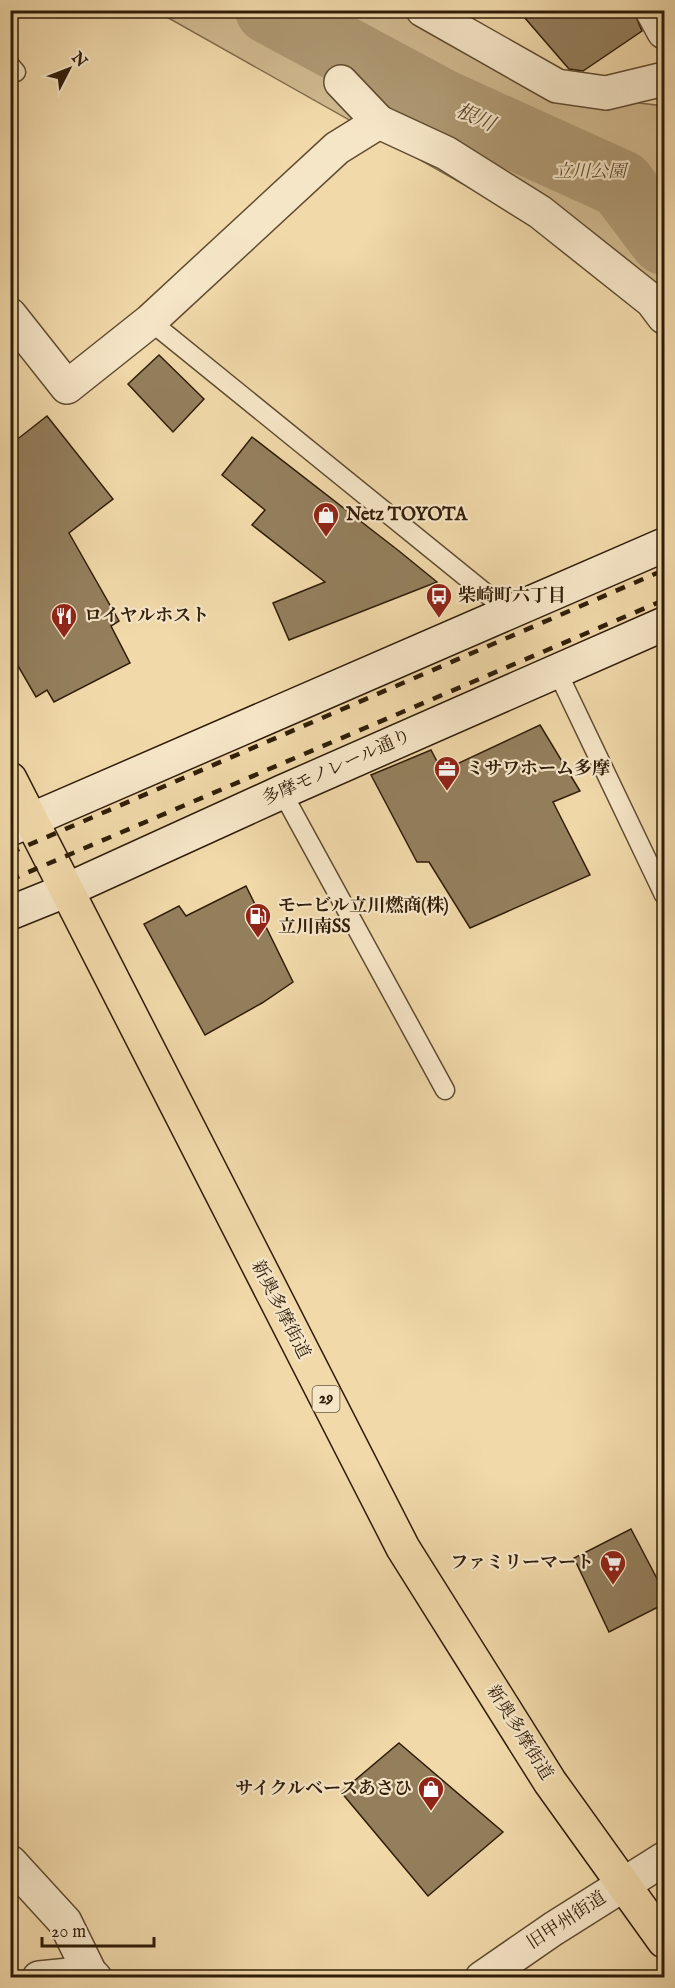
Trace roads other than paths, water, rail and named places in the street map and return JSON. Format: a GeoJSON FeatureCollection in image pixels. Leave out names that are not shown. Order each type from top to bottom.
{"type":"FeatureCollection","features":[{"type":"Feature","properties":{"kind":"main road","name":"新奥多摩街道"},"geometry":{"type":"LineString","coordinates":[[10,779],[21,824],[67,890],[403,1548],[550,1782],[664,1941]]}},
{"type":"Feature","properties":{"kind":"street"},"geometry":{"type":"LineString","coordinates":[[423,10],[556,86],[606,93],[664,80]]}},
{"type":"Feature","properties":{"kind":"street"},"geometry":{"type":"LineString","coordinates":[[652,10],[664,32]]}},
{"type":"Feature","properties":{"kind":"street"},"geometry":{"type":"LineString","coordinates":[[341,82],[379,122],[446,153],[540,212],[652,301],[664,317]]}},
{"type":"Feature","properties":{"kind":"street"},"geometry":{"type":"LineString","coordinates":[[10,315],[68,387],[150,321],[337,148],[379,122]]}},
{"type":"Feature","properties":{"kind":"street"},"geometry":{"type":"LineString","coordinates":[[21,824],[286,711],[664,545]]}},
{"type":"Feature","properties":{"kind":"street","name":"多摩モノレール通り"},"geometry":{"type":"LineString","coordinates":[[10,913],[67,890],[282,792],[664,624]]}},
{"type":"Feature","properties":{"kind":"street","name":"旧甲州街道"},"geometry":{"type":"LineString","coordinates":[[482,1977],[664,1859]]}},
{"type":"Feature","properties":{"kind":"street"},"geometry":{"type":"LineString","coordinates":[[10,1862],[65,1922],[93,1975],[39,1977]]}},
{"type":"Feature","properties":{"kind":"lane"},"geometry":{"type":"LineString","coordinates":[[150,321],[509,612]]}},
{"type":"Feature","properties":{"kind":"lane"},"geometry":{"type":"LineString","coordinates":[[557,672],[664,895]]}},
{"type":"Feature","properties":{"kind":"lane"},"geometry":{"type":"LineString","coordinates":[[282,792],[446,1090]]}},
{"type":"Feature","properties":{"kind":"waterway","name":"根川"},"geometry":{"type":"LineString","coordinates":[[269,10],[442,103],[621,184],[664,241]]}},
{"type":"Feature","properties":{"kind":"railway"},"geometry":{"type":"LineString","coordinates":[[10,853],[664,570]]}},
{"type":"Feature","properties":{"kind":"railway"},"geometry":{"type":"LineString","coordinates":[[10,880],[664,600]]}},
{"type":"Feature","properties":{"kind":"place","name":"Netz TOYOTA"},"geometry":{"type":"Point","coordinates":[326,538]}},
{"type":"Feature","properties":{"kind":"place","name":"柴崎町六丁目"},"geometry":{"type":"Point","coordinates":[439,619]}},
{"type":"Feature","properties":{"kind":"place","name":"ロイヤルホスト"},"geometry":{"type":"Point","coordinates":[64,639]}},
{"type":"Feature","properties":{"kind":"place","name":"ミサワホーム多摩"},"geometry":{"type":"Point","coordinates":[447,792]}},
{"type":"Feature","properties":{"kind":"place","name":"モービル立川燃商(株) 立川南SS"},"geometry":{"type":"Point","coordinates":[258,939]}},
{"type":"Feature","properties":{"kind":"place","name":"ファミリーマート"},"geometry":{"type":"Point","coordinates":[613,1586]}},
{"type":"Feature","properties":{"kind":"place","name":"サイクルベースあさひ"},"geometry":{"type":"Point","coordinates":[431,1812]}},
{"type":"Feature","properties":{"kind":"park label","name":"立川公園"},"geometry":{"type":"Point","coordinates":[590,172]}}]}
